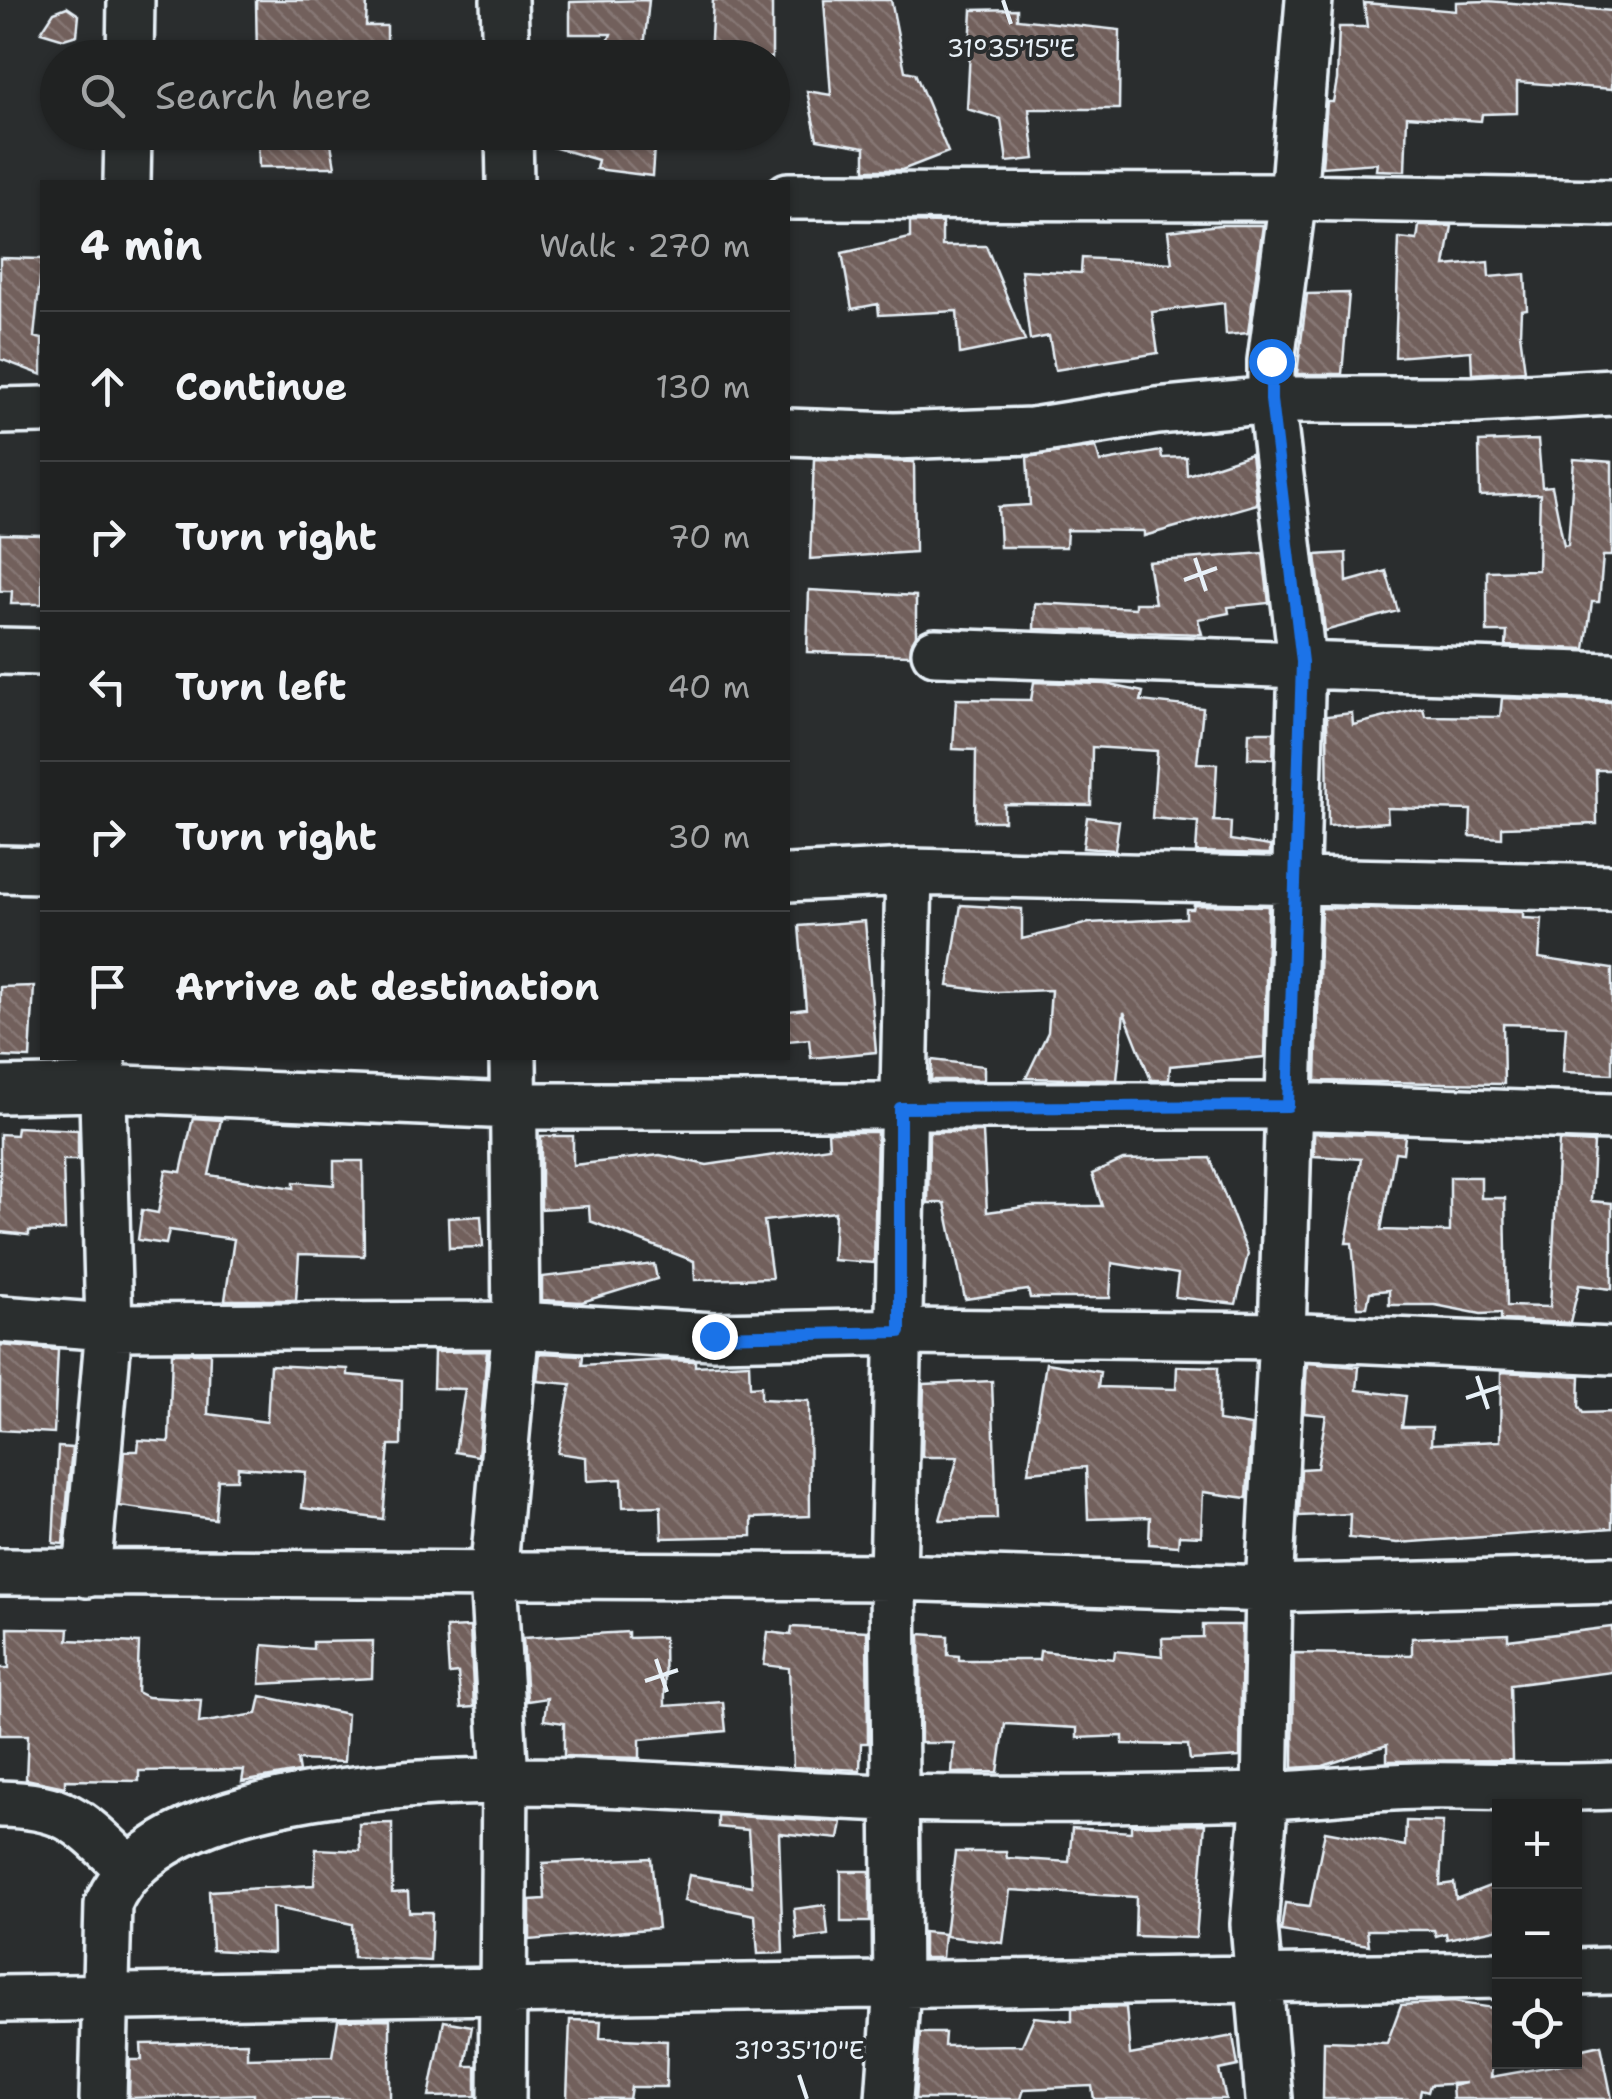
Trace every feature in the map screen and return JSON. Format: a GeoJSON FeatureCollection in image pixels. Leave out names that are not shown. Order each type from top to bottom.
{"type":"FeatureCollection","features":[{"type":"Feature","properties":{"kind":"street"},"geometry":{"type":"LineString","coordinates":[[130,40],[131,0]]}},
{"type":"Feature","properties":{"kind":"street"},"geometry":{"type":"LineString","coordinates":[[504,0],[505,40]]}},
{"type":"Feature","properties":{"kind":"street"},"geometry":{"type":"LineString","coordinates":[[1269,2099],[1255,1981],[1254,1924],[1265,1796],[1268,1589],[1282,1336],[1302,662],[1271,400],[1271,361],[1293,197],[1308,0]]}},
{"type":"Feature","properties":{"kind":"street"},"geometry":{"type":"LineString","coordinates":[[127,180],[128,150]]}},
{"type":"Feature","properties":{"kind":"street"},"geometry":{"type":"LineString","coordinates":[[509,150],[510,180]]}},
{"type":"Feature","properties":{"kind":"street"},"geometry":{"type":"LineString","coordinates":[[790,196],[1293,197],[1612,204]]}},
{"type":"Feature","properties":{"kind":"street"},"geometry":{"type":"LineString","coordinates":[[790,432],[894,436],[1032,431],[1157,410],[1271,400],[1474,400],[1612,392]]}},
{"type":"Feature","properties":{"kind":"street"},"geometry":{"type":"LineString","coordinates":[[0,410],[40,410]]}},
{"type":"Feature","properties":{"kind":"street"},"geometry":{"type":"LineString","coordinates":[[0,652],[40,652]]}},
{"type":"Feature","properties":{"kind":"street"},"geometry":{"type":"LineString","coordinates":[[935,652],[1302,662],[1612,676]]}},
{"type":"Feature","properties":{"kind":"street"},"geometry":{"type":"LineString","coordinates":[[0,868],[40,870]]}},
{"type":"Feature","properties":{"kind":"street"},"geometry":{"type":"LineString","coordinates":[[890,2099],[896,1986],[893,1577],[900,1332],[900,1108],[909,872]]}},
{"type":"Feature","properties":{"kind":"street"},"geometry":{"type":"LineString","coordinates":[[790,878],[909,872],[1612,888]]}},
{"type":"Feature","properties":{"kind":"street"},"geometry":{"type":"LineString","coordinates":[[502,2099],[505,1779],[493,1577],[516,1326],[513,1060]]}},
{"type":"Feature","properties":{"kind":"street"},"geometry":{"type":"LineString","coordinates":[[0,1090],[102,1073],[513,1106],[1288,1106],[1612,1117]]}},
{"type":"Feature","properties":{"kind":"street"},"geometry":{"type":"LineString","coordinates":[[87,1574],[109,1327],[102,1073]]}},
{"type":"Feature","properties":{"kind":"street"},"geometry":{"type":"LineString","coordinates":[[0,1319],[109,1327],[516,1326],[714,1336],[900,1332],[1282,1336],[1612,1351]]}},
{"type":"Feature","properties":{"kind":"street"},"geometry":{"type":"LineString","coordinates":[[0,1572],[893,1577],[1268,1589],[1612,1580]]}},
{"type":"Feature","properties":{"kind":"street"},"geometry":{"type":"LineString","coordinates":[[103,2099],[108,1904],[128,1868],[202,1826],[250,1810],[314,1796],[505,1779],[893,1798],[1265,1796],[1416,1786],[1612,1786]]}},
{"type":"Feature","properties":{"kind":"street"},"geometry":{"type":"LineString","coordinates":[[0,1804],[57,1809],[85,1827],[128,1868]]}},
{"type":"Feature","properties":{"kind":"street"},"geometry":{"type":"LineString","coordinates":[[1582,1972],[1612,1971]]}},
{"type":"Feature","properties":{"kind":"street"},"geometry":{"type":"LineString","coordinates":[[0,1999],[1492,1975]]}},
{"type":"Feature","properties":{"kind":"building"},"geometry":{"type":"Polygon","coordinates":[[[256,0],[367,0],[366,26],[387,26],[387,40],[257,40],[256,0]]]}},
{"type":"Feature","properties":{"kind":"building"},"geometry":{"type":"Polygon","coordinates":[[[649,0],[645,40],[609,40],[611,34],[570,34],[570,2],[649,0]]]}},
{"type":"Feature","properties":{"kind":"building"},"geometry":{"type":"Polygon","coordinates":[[[713,0],[772,0],[772,40],[711,40],[713,0]]]}},
{"type":"Feature","properties":{"kind":"building"},"geometry":{"type":"Polygon","coordinates":[[[824,0],[891,0],[905,71],[915,73],[948,152],[902,170],[865,170],[865,147],[817,139],[807,91],[831,95],[824,0]]]}},
{"type":"Feature","properties":{"kind":"building"},"geometry":{"type":"Polygon","coordinates":[[[1456,2],[1612,11],[1612,89],[1517,82],[1517,113],[1482,114],[1481,121],[1407,116],[1405,171],[1376,170],[1377,163],[1322,167],[1327,102],[1333,102],[1337,80],[1339,27],[1367,27],[1364,3],[1456,11],[1456,2]]]}},
{"type":"Feature","properties":{"kind":"building"},"geometry":{"type":"Polygon","coordinates":[[[67,7],[79,15],[77,35],[64,39],[41,32],[54,12],[67,7]]]}},
{"type":"Feature","properties":{"kind":"building"},"geometry":{"type":"Polygon","coordinates":[[[1017,9],[1017,19],[1120,30],[1119,109],[1029,109],[1035,159],[1007,162],[1001,119],[967,109],[972,10],[1017,9]]]}},
{"type":"Feature","properties":{"kind":"building"},"geometry":{"type":"Polygon","coordinates":[[[259,150],[332,150],[335,167],[259,167],[259,150]]]}},
{"type":"Feature","properties":{"kind":"building"},"geometry":{"type":"Polygon","coordinates":[[[563,150],[654,150],[652,176],[596,169],[598,160],[563,150]]]}},
{"type":"Feature","properties":{"kind":"building"},"geometry":{"type":"Polygon","coordinates":[[[910,222],[942,223],[942,246],[986,246],[1025,341],[960,354],[957,311],[879,315],[878,304],[852,309],[842,253],[910,238],[910,222]]]}},
{"type":"Feature","properties":{"kind":"building"},"geometry":{"type":"Polygon","coordinates":[[[1263,225],[1248,333],[1226,335],[1224,303],[1152,312],[1158,353],[1055,370],[1049,336],[1030,340],[1021,270],[1081,273],[1082,258],[1172,263],[1168,231],[1263,225]]]}},
{"type":"Feature","properties":{"kind":"building"},"geometry":{"type":"Polygon","coordinates":[[[1419,226],[1452,226],[1445,266],[1488,262],[1489,277],[1525,274],[1527,309],[1521,310],[1520,333],[1525,371],[1472,374],[1471,351],[1395,357],[1399,238],[1417,240],[1419,226]]]}},
{"type":"Feature","properties":{"kind":"building"},"geometry":{"type":"Polygon","coordinates":[[[0,258],[40,259],[34,337],[40,338],[40,374],[0,359],[0,258]]]}},
{"type":"Feature","properties":{"kind":"building"},"geometry":{"type":"Polygon","coordinates":[[[1349,293],[1342,374],[1297,374],[1307,294],[1349,293]]]}},
{"type":"Feature","properties":{"kind":"building"},"geometry":{"type":"Polygon","coordinates":[[[1538,440],[1542,487],[1552,486],[1564,546],[1568,545],[1574,459],[1612,462],[1612,556],[1603,556],[1599,602],[1592,602],[1585,649],[1506,646],[1507,632],[1487,632],[1487,571],[1538,570],[1540,494],[1480,496],[1479,442],[1538,440]]]}},
{"type":"Feature","properties":{"kind":"building"},"geometry":{"type":"Polygon","coordinates":[[[1096,447],[1100,462],[1161,451],[1162,458],[1186,457],[1187,475],[1251,454],[1257,504],[1144,536],[1144,531],[1067,530],[1066,547],[1000,547],[998,507],[1030,505],[1027,457],[1096,447]]]}},
{"type":"Feature","properties":{"kind":"building"},"geometry":{"type":"Polygon","coordinates":[[[814,459],[914,462],[915,552],[810,559],[814,459]]]}},
{"type":"Feature","properties":{"kind":"building"},"geometry":{"type":"Polygon","coordinates":[[[0,534],[40,535],[40,604],[11,604],[12,591],[0,591],[0,534]]]}},
{"type":"Feature","properties":{"kind":"building"},"geometry":{"type":"Polygon","coordinates":[[[1263,553],[1269,603],[1228,607],[1229,613],[1198,619],[1202,634],[1034,629],[1035,603],[1135,608],[1135,603],[1155,603],[1148,562],[1263,553]]]}},
{"type":"Feature","properties":{"kind":"building"},"geometry":{"type":"Polygon","coordinates":[[[1346,553],[1347,582],[1386,571],[1398,611],[1325,631],[1316,555],[1346,553]]]}},
{"type":"Feature","properties":{"kind":"building"},"geometry":{"type":"Polygon","coordinates":[[[809,590],[916,596],[916,635],[910,655],[807,652],[809,590]]]}},
{"type":"Feature","properties":{"kind":"building"},"geometry":{"type":"Polygon","coordinates":[[[1034,682],[1106,684],[1143,692],[1141,701],[1203,708],[1197,763],[1217,764],[1214,821],[1231,822],[1230,840],[1270,846],[1270,854],[1196,852],[1198,822],[1152,818],[1157,751],[1092,747],[1091,805],[1004,804],[1004,821],[975,821],[976,750],[953,749],[956,699],[1031,700],[1034,682]]]}},
{"type":"Feature","properties":{"kind":"building"},"geometry":{"type":"Polygon","coordinates":[[[1502,698],[1612,702],[1612,770],[1596,770],[1597,824],[1502,827],[1502,838],[1470,836],[1471,810],[1387,808],[1388,822],[1328,826],[1327,716],[1352,713],[1353,725],[1423,708],[1425,716],[1500,717],[1502,698]]]}},
{"type":"Feature","properties":{"kind":"building"},"geometry":{"type":"Polygon","coordinates":[[[1249,732],[1274,732],[1273,759],[1248,758],[1249,732]]]}},
{"type":"Feature","properties":{"kind":"building"},"geometry":{"type":"Polygon","coordinates":[[[1087,817],[1119,821],[1115,850],[1083,848],[1087,817]]]}},
{"type":"Feature","properties":{"kind":"building"},"geometry":{"type":"Polygon","coordinates":[[[961,905],[1022,909],[1022,939],[1089,923],[1186,918],[1186,909],[1193,909],[1194,905],[1268,906],[1264,1057],[1170,1066],[1169,1080],[1151,1080],[1124,1012],[1117,1080],[1026,1078],[1048,1032],[1051,990],[997,992],[948,986],[961,905]]]}},
{"type":"Feature","properties":{"kind":"building"},"geometry":{"type":"Polygon","coordinates":[[[1321,908],[1523,912],[1523,918],[1542,919],[1539,958],[1612,969],[1612,1074],[1563,1072],[1566,1026],[1503,1024],[1504,1084],[1316,1081],[1321,908]]]}},
{"type":"Feature","properties":{"kind":"building"},"geometry":{"type":"Polygon","coordinates":[[[865,921],[876,1052],[811,1058],[809,1039],[790,1041],[790,1011],[806,1009],[799,926],[865,921]]]}},
{"type":"Feature","properties":{"kind":"building"},"geometry":{"type":"Polygon","coordinates":[[[34,986],[30,1058],[0,1057],[0,987],[34,986]]]}},
{"type":"Feature","properties":{"kind":"building"},"geometry":{"type":"Polygon","coordinates":[[[932,1060],[984,1066],[984,1080],[931,1080],[932,1060]]]}},
{"type":"Feature","properties":{"kind":"building"},"geometry":{"type":"Polygon","coordinates":[[[193,1118],[221,1120],[209,1175],[294,1188],[294,1182],[334,1185],[334,1161],[363,1161],[364,1256],[299,1254],[296,1300],[225,1300],[234,1239],[169,1230],[166,1244],[138,1240],[142,1210],[158,1213],[166,1170],[181,1172],[193,1118]]]}},
{"type":"Feature","properties":{"kind":"building"},"geometry":{"type":"Polygon","coordinates":[[[17,1127],[78,1130],[78,1160],[63,1160],[65,1230],[29,1231],[29,1235],[0,1232],[0,1134],[16,1135],[17,1127]]]}},
{"type":"Feature","properties":{"kind":"building"},"geometry":{"type":"Polygon","coordinates":[[[828,1132],[877,1132],[874,1263],[833,1260],[835,1212],[764,1221],[772,1278],[695,1280],[694,1261],[590,1221],[589,1206],[541,1209],[541,1136],[573,1136],[573,1165],[660,1155],[707,1165],[829,1147],[828,1132]]]}},
{"type":"Feature","properties":{"kind":"building"},"geometry":{"type":"Polygon","coordinates":[[[929,1132],[983,1132],[987,1212],[1030,1206],[1102,1206],[1092,1174],[1123,1160],[1210,1158],[1248,1254],[1236,1304],[1175,1297],[1178,1274],[1112,1263],[1110,1298],[1030,1298],[1028,1290],[965,1299],[945,1203],[928,1203],[929,1132]]]}},
{"type":"Feature","properties":{"kind":"building"},"geometry":{"type":"Polygon","coordinates":[[[1314,1133],[1405,1136],[1403,1153],[1395,1152],[1381,1230],[1450,1232],[1450,1177],[1481,1177],[1481,1198],[1505,1198],[1507,1306],[1550,1307],[1559,1141],[1594,1143],[1591,1201],[1612,1203],[1612,1289],[1579,1285],[1570,1323],[1501,1320],[1501,1313],[1481,1314],[1435,1305],[1389,1305],[1389,1290],[1370,1292],[1367,1307],[1358,1307],[1352,1243],[1346,1243],[1361,1159],[1314,1156],[1314,1133]]]}},
{"type":"Feature","properties":{"kind":"building"},"geometry":{"type":"Polygon","coordinates":[[[481,1216],[483,1247],[449,1248],[448,1218],[481,1216]]]}},
{"type":"Feature","properties":{"kind":"building"},"geometry":{"type":"Polygon","coordinates":[[[654,1264],[657,1279],[582,1302],[542,1300],[542,1277],[654,1264]]]}},
{"type":"Feature","properties":{"kind":"building"},"geometry":{"type":"Polygon","coordinates":[[[0,1345],[58,1350],[54,1433],[0,1430],[0,1345]]]}},
{"type":"Feature","properties":{"kind":"building"},"geometry":{"type":"Polygon","coordinates":[[[487,1351],[478,1456],[455,1452],[465,1389],[433,1388],[434,1352],[487,1351]]]}},
{"type":"Feature","properties":{"kind":"building"},"geometry":{"type":"Polygon","coordinates":[[[172,1353],[210,1353],[208,1414],[267,1422],[270,1365],[348,1369],[348,1375],[402,1380],[401,1445],[389,1445],[383,1519],[302,1508],[306,1472],[238,1467],[237,1480],[218,1480],[215,1519],[119,1506],[124,1451],[138,1451],[139,1440],[169,1442],[172,1353]]]}},
{"type":"Feature","properties":{"kind":"building"},"geometry":{"type":"Polygon","coordinates":[[[540,1353],[583,1355],[582,1365],[667,1360],[695,1361],[695,1366],[749,1363],[750,1387],[761,1386],[761,1399],[809,1401],[810,1516],[752,1518],[752,1536],[662,1538],[661,1506],[623,1507],[622,1479],[587,1481],[586,1457],[558,1453],[571,1384],[537,1381],[540,1353]]]}},
{"type":"Feature","properties":{"kind":"building"},"geometry":{"type":"Polygon","coordinates":[[[1046,1363],[1100,1372],[1098,1387],[1176,1389],[1177,1366],[1218,1367],[1218,1421],[1251,1426],[1247,1498],[1203,1492],[1201,1536],[1179,1535],[1178,1546],[1149,1544],[1150,1517],[1088,1519],[1086,1467],[1028,1472],[1046,1363]]]}},
{"type":"Feature","properties":{"kind":"building"},"geometry":{"type":"Polygon","coordinates":[[[1307,1363],[1359,1367],[1357,1390],[1406,1396],[1402,1427],[1432,1427],[1431,1444],[1500,1441],[1501,1372],[1580,1376],[1579,1406],[1583,1413],[1612,1412],[1612,1528],[1398,1543],[1349,1538],[1350,1514],[1299,1516],[1301,1469],[1317,1468],[1326,1415],[1304,1413],[1307,1363]]]}},
{"type":"Feature","properties":{"kind":"building"},"geometry":{"type":"Polygon","coordinates":[[[992,1381],[997,1519],[940,1520],[958,1457],[922,1457],[924,1384],[992,1381]]]}},
{"type":"Feature","properties":{"kind":"building"},"geometry":{"type":"Polygon","coordinates":[[[58,1447],[72,1448],[63,1544],[53,1543],[58,1447]]]}},
{"type":"Feature","properties":{"kind":"building"},"geometry":{"type":"Polygon","coordinates":[[[1203,1625],[1242,1625],[1240,1757],[1190,1760],[1188,1745],[1123,1744],[1123,1736],[1077,1738],[1077,1728],[1005,1724],[998,1772],[952,1773],[954,1743],[921,1743],[920,1634],[948,1636],[948,1655],[959,1656],[959,1660],[1039,1660],[1040,1651],[1114,1659],[1115,1651],[1163,1656],[1162,1638],[1203,1637],[1203,1625]]]}},
{"type":"Feature","properties":{"kind":"building"},"geometry":{"type":"Polygon","coordinates":[[[470,1627],[474,1707],[461,1708],[458,1673],[449,1674],[446,1628],[470,1627]]]}},
{"type":"Feature","properties":{"kind":"building"},"geometry":{"type":"Polygon","coordinates":[[[792,1627],[867,1631],[868,1743],[861,1743],[860,1770],[793,1767],[789,1668],[764,1665],[768,1632],[791,1635],[792,1627]]]}},
{"type":"Feature","properties":{"kind":"building"},"geometry":{"type":"Polygon","coordinates":[[[1612,1627],[1612,1672],[1510,1685],[1512,1760],[1387,1761],[1387,1745],[1323,1766],[1293,1768],[1294,1653],[1412,1655],[1412,1638],[1508,1634],[1508,1640],[1612,1627]]]}},
{"type":"Feature","properties":{"kind":"building"},"geometry":{"type":"Polygon","coordinates":[[[8,1628],[69,1629],[68,1640],[139,1643],[137,1692],[147,1697],[201,1700],[199,1723],[257,1714],[261,1696],[347,1714],[344,1762],[297,1760],[299,1772],[242,1782],[244,1770],[139,1771],[139,1781],[65,1780],[65,1787],[26,1779],[28,1735],[0,1735],[0,1668],[9,1668],[8,1628]]]}},
{"type":"Feature","properties":{"kind":"building"},"geometry":{"type":"Polygon","coordinates":[[[628,1632],[628,1638],[664,1637],[665,1706],[723,1702],[726,1731],[640,1739],[640,1758],[564,1756],[564,1723],[544,1720],[547,1698],[527,1701],[523,1638],[628,1632]]]}},
{"type":"Feature","properties":{"kind":"building"},"geometry":{"type":"Polygon","coordinates":[[[373,1641],[372,1678],[260,1684],[263,1645],[313,1649],[313,1642],[373,1641]]]}},
{"type":"Feature","properties":{"kind":"building"},"geometry":{"type":"Polygon","coordinates":[[[718,1815],[842,1822],[839,1839],[779,1833],[783,1953],[758,1954],[755,1915],[684,1901],[689,1875],[752,1886],[748,1830],[718,1827],[718,1815]]]}},
{"type":"Feature","properties":{"kind":"building"},"geometry":{"type":"Polygon","coordinates":[[[1406,1821],[1443,1822],[1440,1885],[1454,1883],[1456,1899],[1492,1885],[1492,1930],[1447,1939],[1446,1933],[1436,1936],[1434,1930],[1367,1930],[1369,1945],[1281,1931],[1285,1903],[1310,1906],[1325,1831],[1405,1846],[1406,1821]]]}},
{"type":"Feature","properties":{"kind":"building"},"geometry":{"type":"Polygon","coordinates":[[[392,1823],[392,1893],[408,1892],[409,1912],[432,1912],[430,1961],[353,1957],[352,1924],[272,1907],[273,1953],[212,1950],[209,1891],[314,1885],[316,1849],[360,1851],[359,1824],[392,1823]]]}},
{"type":"Feature","properties":{"kind":"building"},"geometry":{"type":"Polygon","coordinates":[[[1205,1824],[1196,1938],[1135,1936],[1136,1897],[1010,1890],[1003,1943],[945,1936],[955,1852],[1006,1852],[1007,1858],[1069,1862],[1072,1828],[1131,1832],[1131,1825],[1205,1824]]]}},
{"type":"Feature","properties":{"kind":"building"},"geometry":{"type":"Polygon","coordinates":[[[651,1858],[658,1928],[530,1940],[530,1900],[545,1899],[543,1863],[651,1858]]]}},
{"type":"Feature","properties":{"kind":"building"},"geometry":{"type":"Polygon","coordinates":[[[841,1871],[870,1871],[870,1922],[841,1922],[841,1871]]]}},
{"type":"Feature","properties":{"kind":"building"},"geometry":{"type":"Polygon","coordinates":[[[825,1905],[828,1935],[797,1939],[794,1909],[825,1905]]]}},
{"type":"Feature","properties":{"kind":"building"},"geometry":{"type":"Polygon","coordinates":[[[923,1932],[944,1934],[942,1958],[923,1958],[923,1932]]]}},
{"type":"Feature","properties":{"kind":"building"},"geometry":{"type":"Polygon","coordinates":[[[1453,2002],[1492,2008],[1491,2077],[1535,2069],[1582,2069],[1582,2049],[1601,2045],[1612,2099],[1453,2099],[1452,2086],[1466,2083],[1430,2085],[1428,2092],[1421,2090],[1419,2099],[1323,2099],[1324,2041],[1387,2043],[1401,2005],[1453,2002]]]}},
{"type":"Feature","properties":{"kind":"building"},"geometry":{"type":"Polygon","coordinates":[[[1126,2007],[1130,2055],[1233,2036],[1238,2066],[1219,2070],[1226,2099],[1094,2099],[1092,2086],[1024,2089],[1021,2099],[915,2099],[920,2033],[945,2033],[944,2046],[1022,2045],[1034,2017],[1072,2021],[1072,2008],[1126,2007]]]}},
{"type":"Feature","properties":{"kind":"building"},"geometry":{"type":"Polygon","coordinates":[[[390,2019],[390,2099],[254,2099],[254,2094],[129,2098],[130,2060],[142,2060],[141,2044],[247,2042],[247,2058],[332,2056],[338,2020],[390,2019]]]}},
{"type":"Feature","properties":{"kind":"building"},"geometry":{"type":"Polygon","coordinates":[[[570,2020],[601,2021],[600,2038],[667,2041],[666,2087],[631,2087],[629,2099],[567,2098],[570,2020]]]}},
{"type":"Feature","properties":{"kind":"building"},"geometry":{"type":"Polygon","coordinates":[[[444,2021],[472,2026],[465,2066],[476,2066],[476,2096],[429,2097],[444,2021]]]}},
{"type":"Feature","properties":{"kind":"route"},"geometry":{"type":"LineString","coordinates":[[714,1336],[900,1332],[900,1108],[1288,1106],[1302,662],[1271,400],[1271,361]]}}]}
